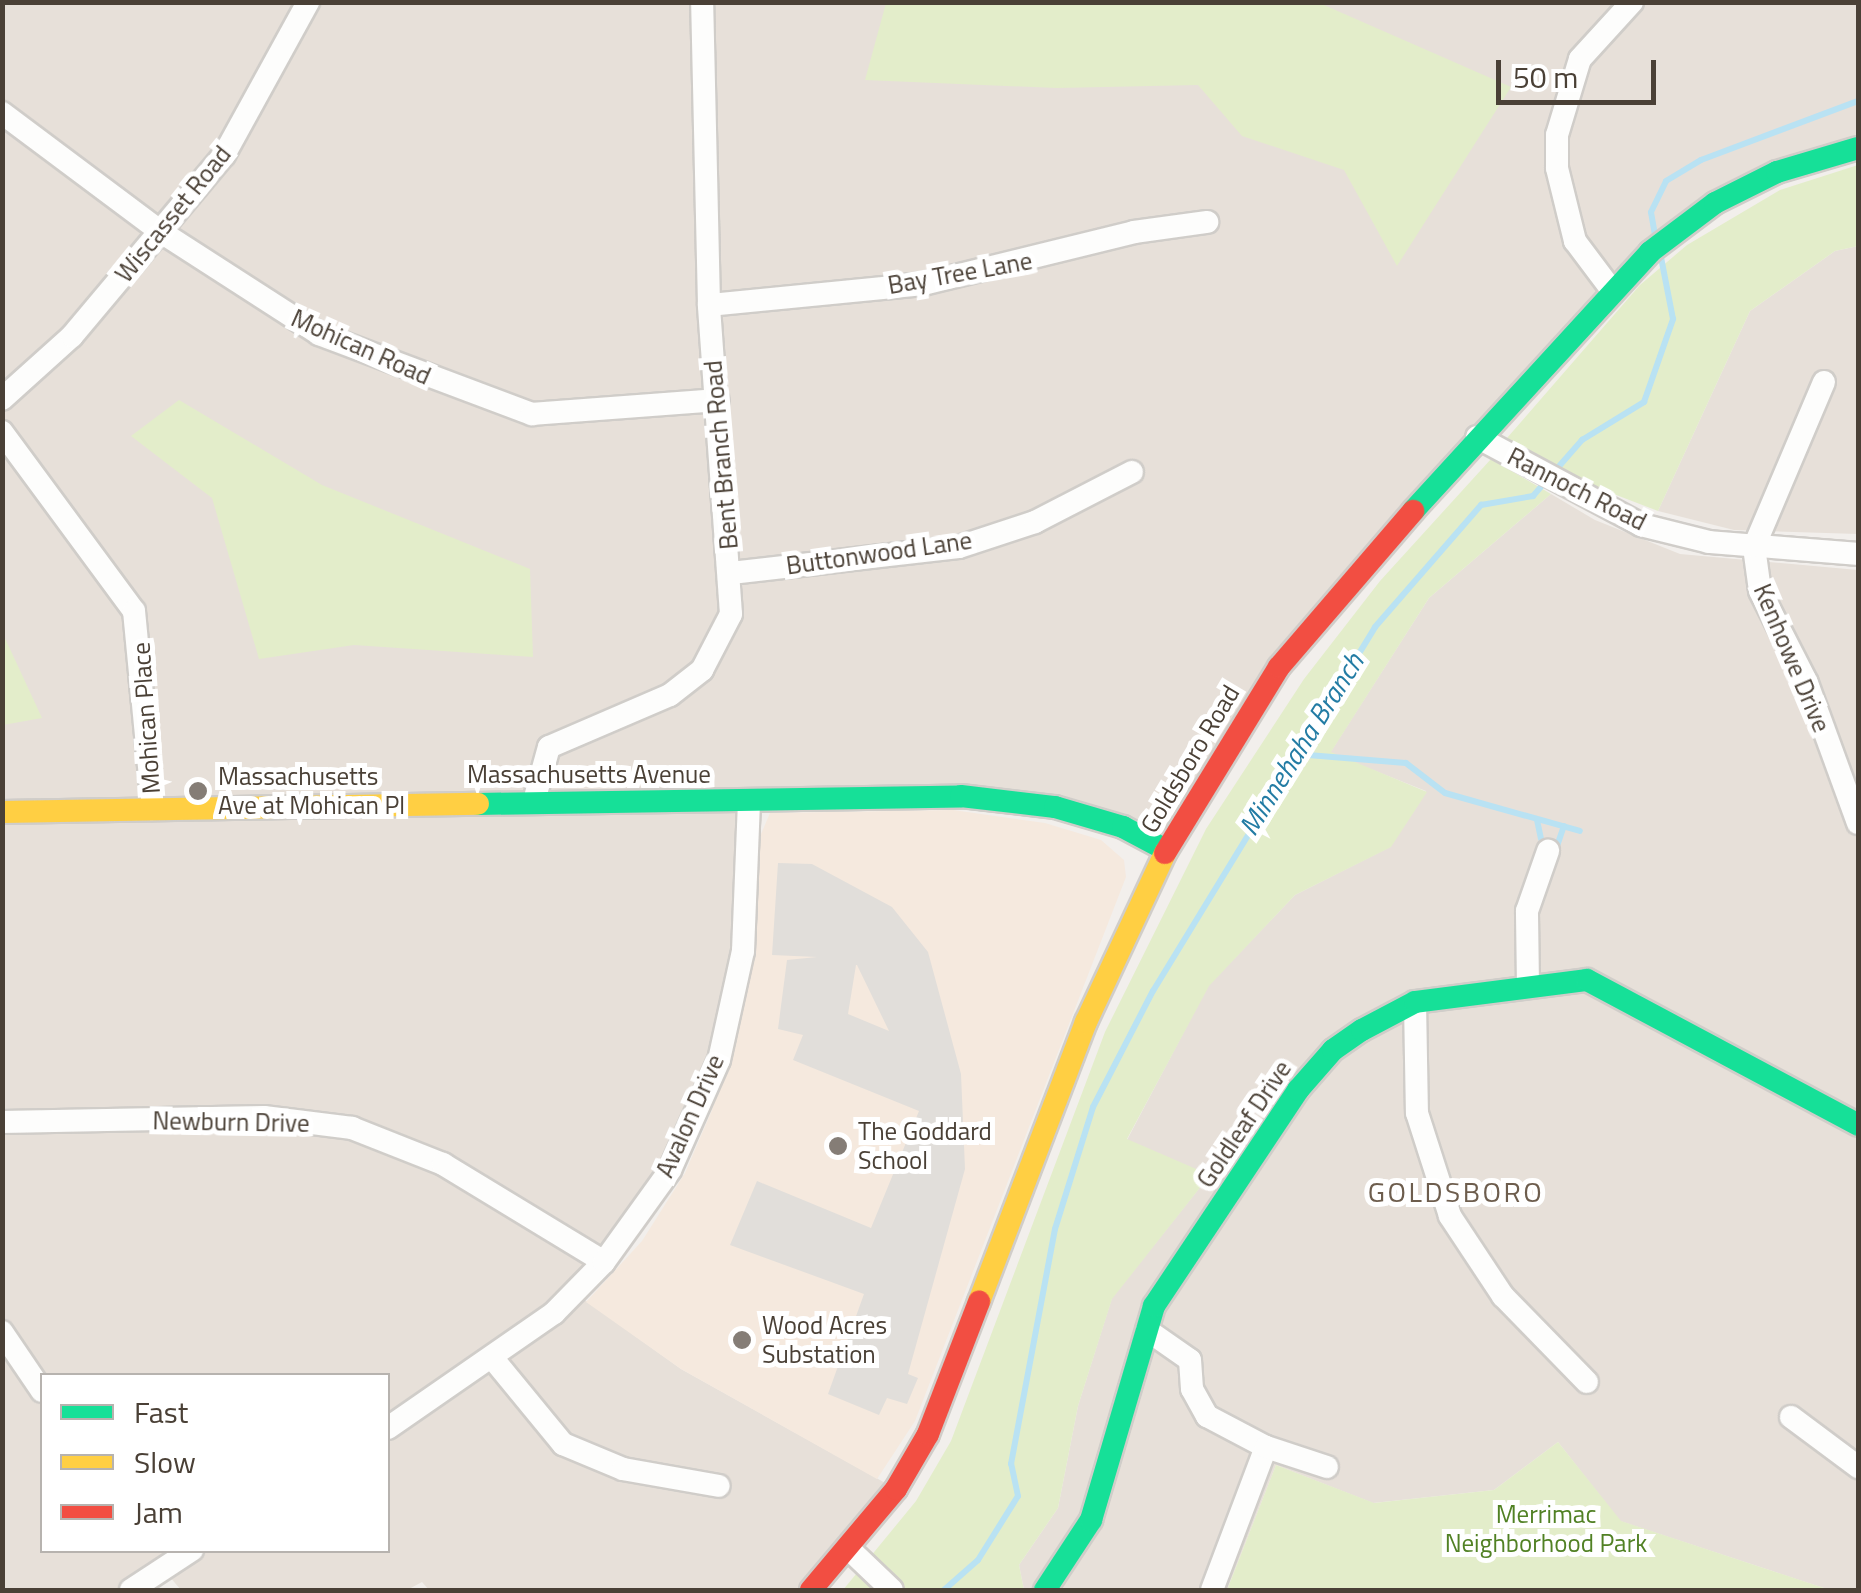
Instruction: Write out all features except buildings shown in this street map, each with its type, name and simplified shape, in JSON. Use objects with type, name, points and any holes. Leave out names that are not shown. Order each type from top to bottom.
[{"type":"main road","name":"Goldsboro Road","points":[[811,1590],[850,1549],[896,1490],[928,1434],[1086,1022],[1166,850],[1279,667],[1610,289],[1659,245],[1715,203],[1777,172],[1858,148]]},
{"type":"main road","name":"Massachusetts Avenue","points":[[2,812],[961,796],[1055,806],[1123,827],[1166,850]]},
{"type":"main road","name":"Goldleaf Drive","points":[[1045,1590],[1091,1520],[1120,1400],[1147,1330],[1181,1259],[1312,1071],[1362,1030],[1415,1002],[1528,986],[1605,984],[1858,1126]]},
{"type":"street","name":"Wiscasset Road","points":[[2,400],[72,336],[224,155],[308,2]]},
{"type":"street","name":"Bent Branch Road","points":[[534,801],[549,747],[670,696],[702,670],[730,614],[731,572],[709,305],[702,2]]},
{"type":"street","points":[[1610,289],[1575,241],[1557,168],[1558,135],[1580,59],[1632,2]]},
{"type":"street","name":"Mohican Road","points":[[2,114],[161,232],[319,334],[532,414],[717,400]]},
{"type":"street","name":"Bay Tree Lane","points":[[709,305],[923,284],[1134,232],[1206,222]]},
{"type":"street","points":[[1754,547],[1824,382]]},
{"type":"street","name":"Mohican Place","points":[[2,432],[134,611],[152,808]]},
{"type":"street","name":"Rannoch Road","points":[[1477,437],[1641,525],[1754,547],[1858,554]]},
{"type":"street","name":"Buttonwood Lane","points":[[731,572],[959,546],[1035,522],[1132,472]]},
{"type":"street","name":"Kenhowe Drive","points":[[1754,547],[1760,590],[1803,674],[1858,823]]},
{"type":"street","name":"Avalon Drive","points":[[390,1427],[494,1360],[554,1313],[604,1262],[670,1170],[719,1060],[744,952],[750,801]]},
{"type":"street","points":[[1528,986],[1527,911],[1548,851]]},
{"type":"street","points":[[1415,1002],[1417,1113],[1450,1216],[1503,1296],[1587,1382]]},
{"type":"street","name":"Newburn Drive","points":[[2,1122],[264,1117],[352,1128],[444,1164],[604,1262]]},
{"type":"street","points":[[1147,1330],[1190,1360],[1192,1390],[1206,1416],[1266,1447],[1327,1467]]},
{"type":"street","points":[[2,1332],[40,1388]]},
{"type":"street","points":[[494,1360],[563,1444],[623,1468],[720,1486]]},
{"type":"street","points":[[1791,1417],[1858,1467]]},
{"type":"street","points":[[1212,1590],[1266,1447]]},
{"type":"street","points":[[850,1549],[892,1590]]},
{"type":"street","points":[[131,1590],[157,1560],[182,1553]]},
{"type":"shaded area","points":[[3,3],[1858,3],[1858,148],[1712,198],[1279,667],[1166,850],[1055,807],[750,802],[719,1060],[670,1170],[575,1293],[681,1369],[896,1489],[811,1590],[429,1590],[422,1582],[407,1590],[181,1590],[163,1569],[131,1590],[3,1590]]},
{"type":"shaded area","points":[[1858,246],[1858,534],[1734,530],[1658,511],[1750,311],[1835,251]]},
{"type":"shaded area","points":[[1551,494],[1595,520],[1680,554],[1858,570],[1858,1590],[1830,1590],[1620,1521],[1558,1442],[1494,1490],[1373,1503],[1276,1465],[1227,1590],[1024,1590],[1019,1565],[1058,1508],[1078,1406],[1112,1298],[1209,1176],[1127,1140],[1208,986],[1295,895],[1390,847],[1426,791],[1330,753],[1429,598]]},
{"type":"shaded area","points":[[953,810],[1045,823],[1101,840],[1124,860],[1126,877],[915,1421],[877,1479],[681,1369],[586,1302],[642,1241],[685,1173],[712,1110],[748,979],[761,834],[770,813]]},
{"type":"shaded area","points":[[778,863],[812,864],[892,907],[928,952],[961,1074],[965,1169],[908,1374],[918,1378],[907,1404],[887,1398],[879,1415],[828,1394],[864,1294],[730,1245],[757,1181],[871,1228],[919,1111],[793,1060],[803,1035],[778,1029],[787,960],[817,957],[772,955]],"holes":[[[857,965],[889,1031],[848,1014]]]},
{"type":"green space","points":[[1317,2],[1511,87],[1397,266],[1344,170],[1242,136],[1198,85],[1057,88],[865,80],[886,3]]},
{"type":"green space","points":[[1858,165],[1858,246],[1835,251],[1750,311],[1658,511],[1598,488],[1507,438],[1640,285],[1687,245],[1780,190]]},
{"type":"green space","points":[[179,400],[322,485],[530,569],[533,657],[354,645],[259,659],[212,498],[131,436]]},
{"type":"green space","points":[[1491,459],[1551,494],[1429,598],[1331,752],[1427,792],[1391,847],[1295,895],[1209,986],[1127,1139],[1210,1175],[1112,1299],[1078,1406],[1058,1508],[1019,1565],[1024,1590],[843,1590],[916,1501],[951,1441],[1105,1032],[1206,829],[1304,679],[1380,581]]},
{"type":"green space","points":[[3,634],[42,718],[3,725]]},
{"type":"green space","name":"Merrimac Neighborhood Park","points":[[1558,1442],[1621,1521],[1830,1590],[1227,1590],[1276,1465],[1374,1503],[1494,1490]]},
{"type":"waterway","name":"Minnehaha Branch","points":[[1655,235],[1651,212],[1666,181],[1701,160],[1858,101]]},
{"type":"waterway","name":"Minnehaha Branch","points":[[1554,472],[1582,440],[1644,402],[1673,319],[1661,257]]},
{"type":"waterway","name":"Minnehaha Branch","points":[[944,1590],[978,1560],[1018,1496],[1011,1464],[1055,1229],[1093,1107],[1153,991],[1375,627],[1481,505],[1533,496],[1546,481]]},
{"type":"waterway","points":[[1296,754],[1406,763],[1445,793],[1580,831]]},
{"type":"waterway","points":[[1537,820],[1541,839]]},
{"type":"waterway","points":[[1557,846],[1564,826]]},
{"type":"traffic: fast","points":[[1413,511],[1650,252],[1715,203],[1777,172],[1858,148]]},
{"type":"traffic: fast","points":[[478,804],[961,796],[1055,807],[1123,827],[1166,850]]},
{"type":"traffic: fast","points":[[1045,1590],[1091,1520],[1154,1306],[1298,1090],[1333,1050],[1362,1030],[1415,1002],[1587,980],[1858,1125]]},
{"type":"traffic: slow","points":[[2,812],[478,804]]},
{"type":"traffic: slow","points":[[979,1302],[1086,1022],[1165,853]]},
{"type":"traffic: jam","points":[[1165,853],[1279,667],[1413,511]]},
{"type":"traffic: jam","points":[[811,1590],[896,1489],[928,1434],[979,1302]]},
{"type":"place","name":"Massachusetts Ave at Mohican Pl","points":[[198,791]]},
{"type":"place","name":"The Goddard School","points":[[838,1146]]},
{"type":"place","name":"Wood Acres Substation","points":[[742,1340]]},
{"type":"district","name":"GOLDSBORO","points":[[1456,1192]]}]
